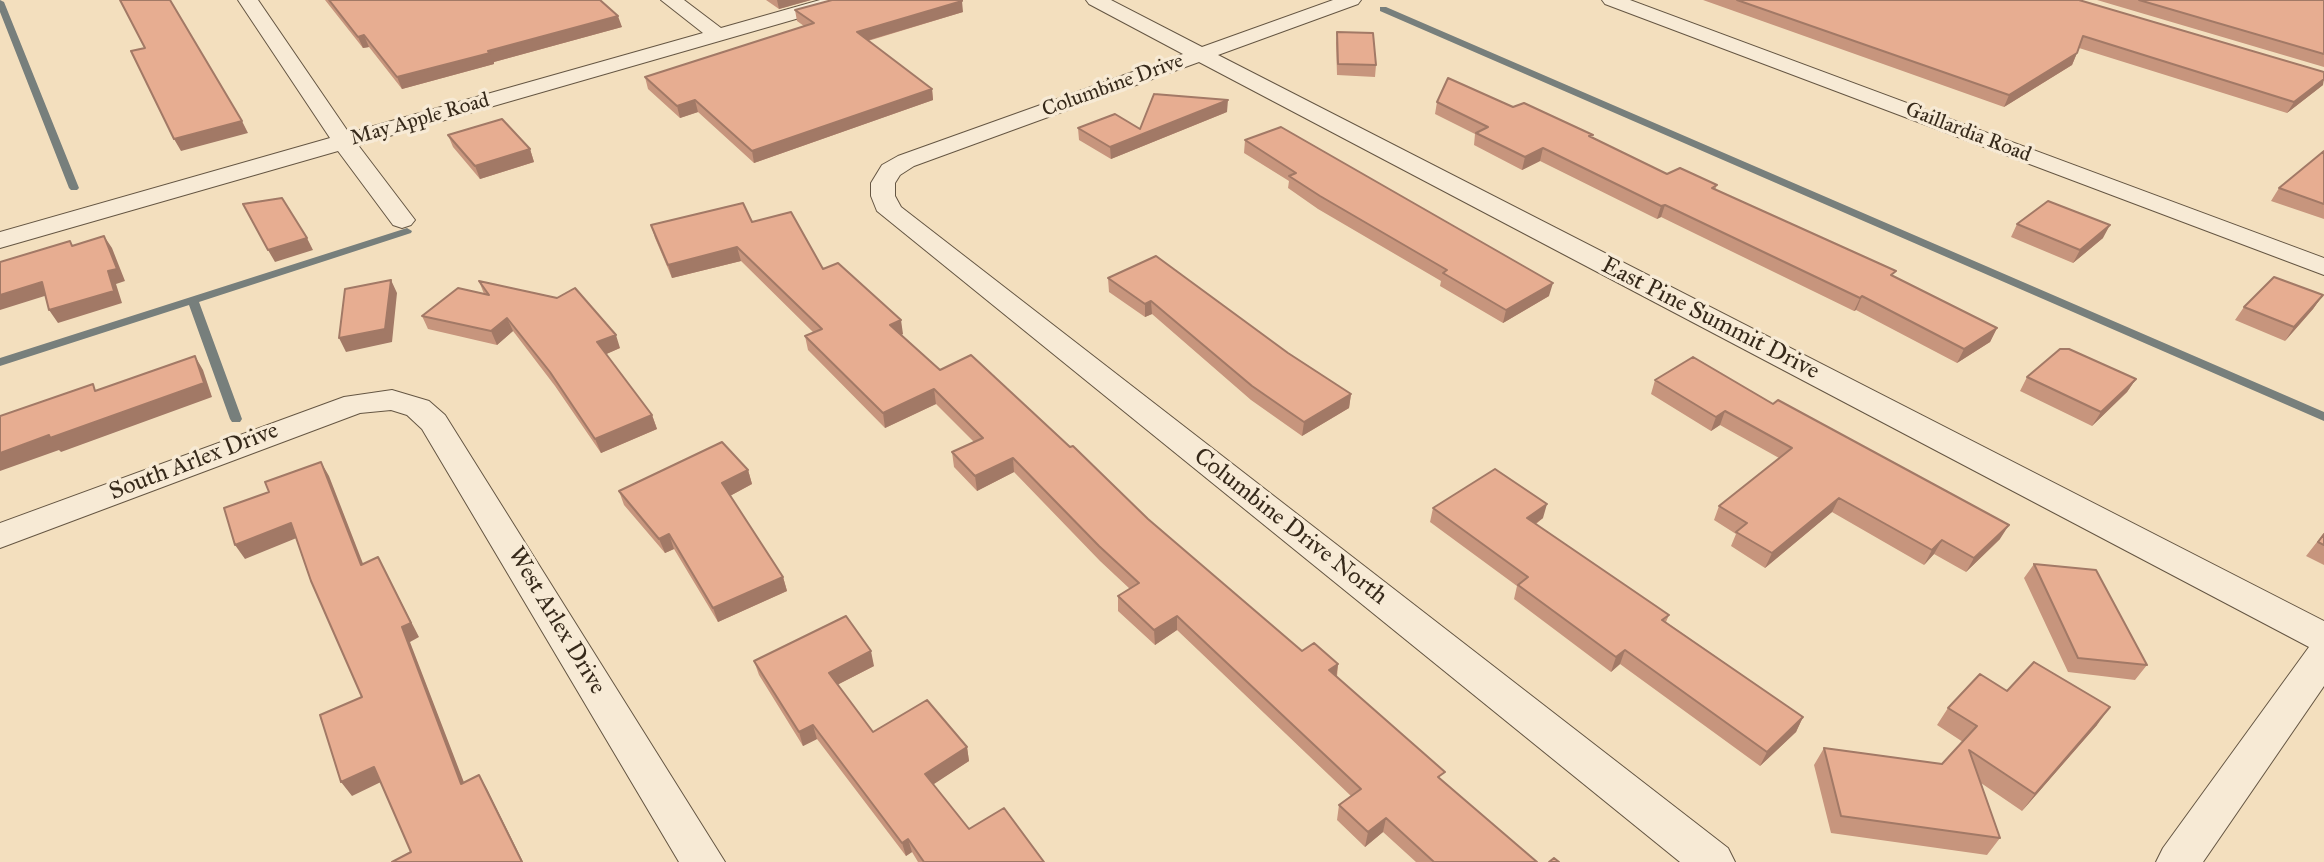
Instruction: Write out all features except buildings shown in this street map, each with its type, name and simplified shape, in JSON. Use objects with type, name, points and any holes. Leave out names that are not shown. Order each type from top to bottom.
[{"type":"street","points":[[248,0],[344,142],[402,220]]},
{"type":"street","points":[[671,0],[718,35]]},
{"type":"street","name":"May Apple Road","points":[[0,240],[841,0]]},
{"type":"street","name":"East Pine Summit Drive","points":[[1096,0],[2324,638]]},
{"type":"street","name":"Columbine Drive","points":[[883,183],[891,170],[906,161],[1351,0]]},
{"type":"street","name":"Gaillardia Road","points":[[1612,0],[2324,267]]},
{"type":"street","name":"Columbine Drive North","points":[[883,183],[883,196],[890,211],[1713,862]]},
{"type":"street","name":"South Arlex Drive","points":[[0,536],[318,416],[355,404],[392,400]]},
{"type":"street","name":"West Arlex Drive","points":[[392,400],[418,408],[434,422],[703,862]]},
{"type":"street","points":[[2178,862],[2324,656]]},
{"type":"waterway","points":[[0,2],[74,188]]},
{"type":"waterway","points":[[1383,9],[2324,417]]},
{"type":"waterway","points":[[0,362],[407,231]]},
{"type":"waterway","points":[[193,300],[236,419]]}]
